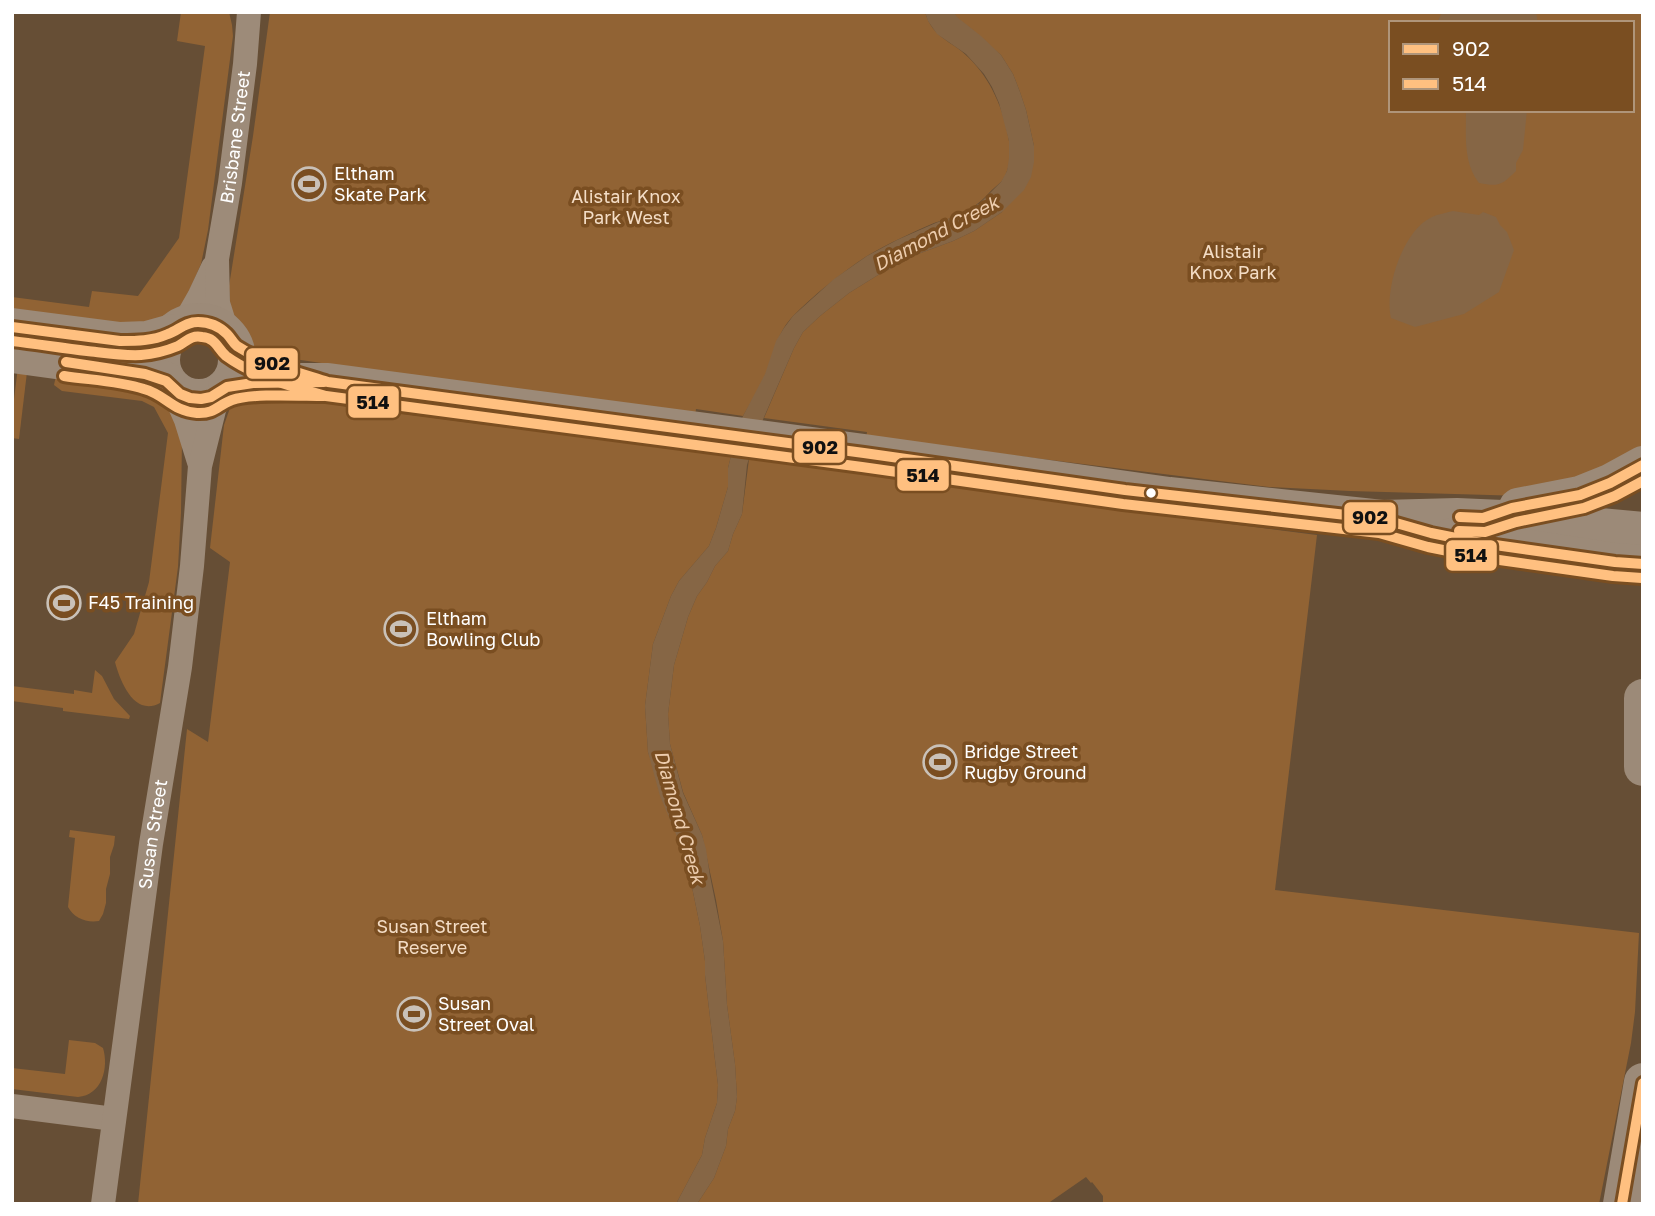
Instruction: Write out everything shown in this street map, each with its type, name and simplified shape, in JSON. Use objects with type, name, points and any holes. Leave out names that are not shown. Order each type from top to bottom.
[{"type":"main road","points":[[12,327],[120,341],[146,341],[195,322],[208,323],[219,327],[231,340],[265,362],[328,382]]},
{"type":"main road","points":[[169,385],[160,366],[161,354],[164,342],[177,329]]},
{"type":"main road","points":[[12,354],[129,370],[169,385],[180,394],[201,399],[211,397],[232,381],[237,367],[237,352],[231,340]]},
{"type":"main road","points":[[224,389],[265,382],[328,382],[864,453],[1125,491],[1382,519],[1483,518],[1643,531]]},
{"type":"main road","points":[[1483,518],[1512,508],[1580,495],[1643,465]]},
{"type":"main road","points":[[1382,519],[1481,543],[1643,564]]},
{"type":"main road","points":[[1643,698],[1643,767]]},
{"type":"main road","points":[[1622,1204],[1643,1082]]},
{"type":"street","name":"Brisbane Street","points":[[231,340],[218,303],[217,259],[237,131],[249,12]]},
{"type":"street","name":"Brisbane Street","points":[[177,329],[199,297],[217,259]]},
{"type":"street","name":"Susan Street","points":[[169,385],[190,430],[200,466]]},
{"type":"street","name":"Susan Street","points":[[103,1204],[151,844],[180,667],[200,466],[208,430],[224,389]]},
{"type":"street","points":[[12,1106],[114,1119]]},
{"type":"green space","points":[[181,12],[229,12],[233,36],[208,230],[201,264],[180,312],[164,325],[12,320],[12,297],[89,307],[92,291],[138,296],[179,238],[205,46],[177,41]]},
{"type":"green space","name":"Alistair Knox Park West","points":[[270,12],[925,12],[938,34],[962,51],[990,85],[1007,129],[1009,163],[1001,182],[975,206],[908,234],[867,256],[801,308],[783,329],[764,379],[743,416],[696,409],[695,417],[280,357],[257,349],[239,333],[231,315],[229,286]]},
{"type":"green space","name":"Alistair Knox Park","points":[[954,12],[1643,12],[1643,453],[1524,496],[1350,491],[1269,487],[866,439],[867,432],[764,418],[794,348],[803,332],[820,316],[878,275],[918,254],[974,231],[1002,212],[1034,146],[1026,110],[1013,74],[1001,55],[956,17]]},
{"type":"green space","points":[[18,367],[27,372],[19,439],[12,438]]},
{"type":"green space","points":[[57,371],[165,398],[182,438],[178,567],[160,703],[151,706],[143,705],[130,695],[115,662],[134,634],[149,582],[168,433],[154,407],[142,401],[62,391],[54,385]]},
{"type":"green space","name":"Susan Street Reserve","points":[[243,397],[318,401],[510,428],[691,444],[691,451],[731,456],[728,487],[709,546],[679,581],[653,644],[645,706],[648,752],[686,858],[700,926],[718,1085],[717,1103],[702,1155],[676,1204],[138,1204],[187,729],[208,742],[230,562],[210,548],[224,425],[230,408]]},
{"type":"green space","points":[[749,459],[861,473],[863,465],[1035,499],[1317,535],[1275,890],[1639,933],[1631,1043],[1599,1204],[1103,1204],[1103,1196],[1086,1177],[1047,1204],[697,1204],[714,1178],[726,1146],[737,1097],[723,941],[716,900],[702,835],[683,792],[670,744],[668,714],[674,665],[688,617],[715,566],[728,551],[742,514]]},
{"type":"green space","points":[[95,670],[102,676],[114,699],[130,716],[129,719],[63,711],[63,708],[12,701],[12,686],[74,694],[74,690],[92,693]]},
{"type":"green space","points":[[70,830],[115,836],[110,857],[106,903],[99,921],[81,919],[68,907],[75,838],[69,837]]},
{"type":"green space","points":[[69,1040],[95,1043],[103,1048],[104,1072],[93,1091],[78,1097],[12,1089],[12,1068],[65,1074]]},
{"type":"water","name":"Diamond Creek","points":[[925,12],[954,12],[1001,55],[1013,74],[1026,110],[1034,146],[1031,177],[1024,190],[1002,212],[974,231],[918,254],[878,275],[849,293],[803,332],[755,438],[747,465],[742,514],[728,551],[715,566],[688,617],[674,665],[668,714],[670,744],[683,793],[706,849],[723,941],[737,1097],[726,1146],[714,1178],[697,1204],[676,1204],[702,1155],[717,1103],[718,1085],[705,961],[686,858],[660,796],[648,752],[645,706],[653,644],[679,581],[709,546],[728,487],[728,468],[736,436],[784,328],[793,316],[834,279],[867,256],[897,240],[957,216],[980,203],[1001,182],[1007,171],[1009,141],[992,87],[966,54],[937,34]]},
{"type":"water","points":[[1442,12],[1536,12],[1538,21],[1438,21]]},
{"type":"water","points":[[1466,112],[1527,112],[1523,150],[1516,163],[1516,171],[1503,182],[1496,185],[1479,183],[1470,166],[1466,148]]},
{"type":"water","points":[[1453,211],[1479,215],[1483,212],[1496,217],[1507,232],[1514,250],[1499,292],[1464,314],[1415,327],[1391,318],[1390,292],[1404,247],[1422,224],[1434,216]]},
{"type":"transit line","name":"902","points":[[12,327],[132,341],[162,336],[189,323],[206,323],[221,329],[237,346],[259,358],[328,382],[1125,490],[1382,519],[1481,543],[1643,564]]},
{"type":"transit line","name":"514","points":[[12,341],[134,355],[164,351],[192,338],[202,337],[210,339],[226,356],[249,370],[326,396],[1123,504],[1379,533],[1478,557],[1642,578]]},
{"type":"transit line","name":"902","points":[[66,362],[145,374],[166,381],[180,394],[201,399],[211,397],[227,387],[253,383],[324,382]]},
{"type":"transit line","name":"514","points":[[64,376],[134,386],[152,392],[181,409],[197,413],[212,411],[241,398],[324,396]]},
{"type":"transit line","name":"902","points":[[1460,517],[1483,518],[1512,508],[1580,495],[1643,465]]},
{"type":"transit line","name":"514","points":[[1459,531],[1485,532],[1516,522],[1584,508],[1643,481]]},
{"type":"transit line","name":"902","points":[[1622,1204],[1643,1083]]},
{"type":"place","name":"Eltham Skate Park","points":[[309,184]]},
{"type":"place","name":"F45 Training","points":[[64,603]]},
{"type":"place","name":"Eltham Bowling Club","points":[[401,629]]},
{"type":"place","name":"Bridge Street Rugby Ground","points":[[940,762]]},
{"type":"place","name":"Susan Street Oval","points":[[414,1014]]}]
